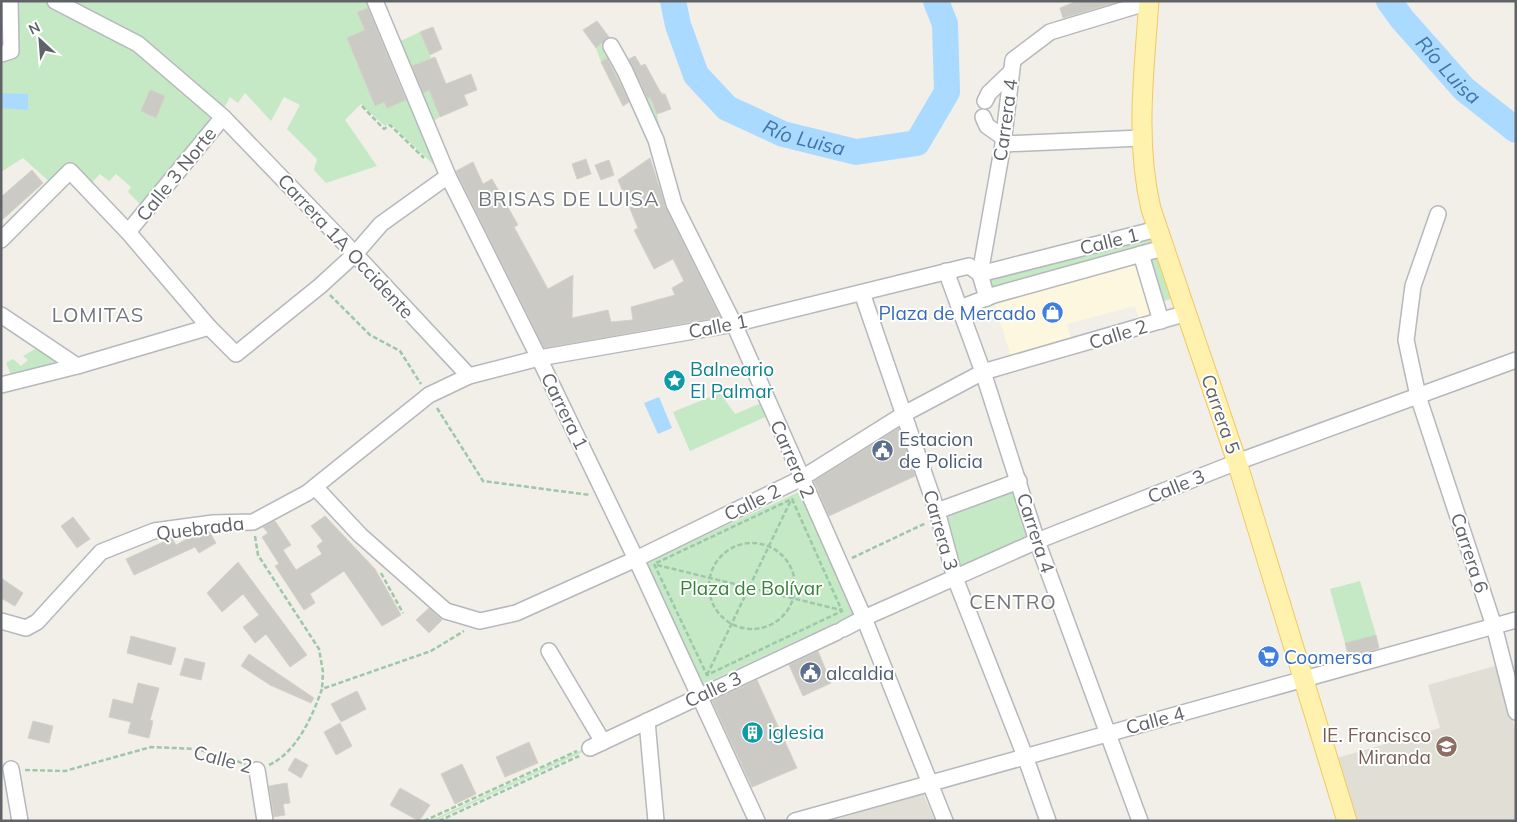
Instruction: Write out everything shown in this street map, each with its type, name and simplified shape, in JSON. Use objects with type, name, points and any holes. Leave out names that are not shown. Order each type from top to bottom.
[{"type":"main road","name":"Carrera 5","points":[[1149,2],[1142,94],[1141,138],[1144,182],[1163,248],[1237,462],[1347,821]]},
{"type":"street","points":[[1,54],[11,51],[10,1]]},
{"type":"street","name":"Carrera 1A Occidente","points":[[55,1],[138,44],[223,117],[469,376]]},
{"type":"street","name":"Carrera 1","points":[[376,1],[448,176],[636,559],[757,821]]},
{"type":"street","points":[[985,101],[989,93],[1012,66],[1050,32],[1149,2]]},
{"type":"street","name":"Carrera 2","points":[[611,46],[625,71],[656,140],[674,204],[734,324],[864,618],[945,821]]},
{"type":"street","name":"Carrera 4","points":[[987,298],[980,274],[1003,141],[1012,66]]},
{"type":"street","points":[[983,116],[988,126],[1003,141],[1141,138]]},
{"type":"street","name":"Calle 3 Norte","points":[[128,232],[223,117]]},
{"type":"street","points":[[1,240],[70,171],[128,232],[209,327],[236,354],[320,286],[355,254],[381,224],[448,176]]},
{"type":"street","name":"Carrera 6","points":[[1438,214],[1412,286],[1406,340],[1418,396],[1494,626],[1516,712]]},
{"type":"street","name":"Calle 1","points":[[311,490],[429,395],[469,376],[539,358],[734,324],[969,266],[980,274],[1157,229]]},
{"type":"street","name":"Calle 1","points":[[960,308],[987,298],[1163,248]]},
{"type":"street","points":[[1141,254],[1161,321]]},
{"type":"street","name":"Carrera 4","points":[[946,272],[983,372],[1037,541],[1140,821]]},
{"type":"street","name":"Carrera 3","points":[[862,293],[938,514],[955,578],[1025,756],[1048,821]]},
{"type":"street","name":"Calle 2","points":[[311,490],[446,611],[480,621],[516,613],[636,559],[802,478],[904,414],[983,372],[1187,313]]},
{"type":"street","points":[[1,316],[77,366]]},
{"type":"street","points":[[1,385],[77,366],[209,327]]},
{"type":"street","name":"Calle 3","points":[[596,745],[864,618],[1037,541],[1237,462],[1516,360]]},
{"type":"street","points":[[938,514],[1019,481]]},
{"type":"street","name":"Quebrada","points":[[1,621],[26,628],[37,622],[101,552],[154,531],[213,523],[253,522],[311,490]]},
{"type":"street","name":"Calle 4","points":[[795,821],[1516,620]]},
{"type":"street","points":[[549,651],[596,745]]},
{"type":"street","points":[[647,721],[656,821]]},
{"type":"street","points":[[11,769],[20,821]]},
{"type":"street","points":[[257,770],[265,821]]},
{"type":"path","points":[[362,106],[384,129],[390,125],[425,158]]},
{"type":"path","points":[[320,286],[370,335],[400,351],[483,480],[606,497]]},
{"type":"path","points":[[707,675],[792,499]]},
{"type":"path","points":[[654,564],[792,499]]},
{"type":"path","points":[[792,499],[842,611]]},
{"type":"path","points":[[839,564],[938,514]]},
{"type":"path","points":[[253,522],[258,555],[319,649],[322,689],[431,651],[480,621]]},
{"type":"path","points":[[754,544],[769,547],[782,556],[791,568],[794,578],[794,599],[786,612],[775,623],[753,629],[746,629],[731,624],[718,613],[713,605],[709,587],[710,578],[716,564],[726,553],[739,546],[754,544]]},
{"type":"path","points":[[654,564],[842,611]]},
{"type":"path","points":[[654,564],[707,675]]},
{"type":"path","points":[[707,675],[842,611]]},
{"type":"path","name":"Calle 2","points":[[11,769],[65,771],[152,747],[198,749],[237,761],[257,770],[281,759],[299,736],[314,712],[322,689]]},
{"type":"path","points":[[424,821],[588,746],[596,745]]},
{"type":"path","points":[[439,821],[591,750],[596,745]]},
{"type":"shaded area","name":"Plaza de Mercado","points":[[1134,261],[1154,321],[1141,324],[1135,306],[1067,324],[1072,345],[1012,360],[993,298]]},
{"type":"shaded area","name":"IE. Francisco Miranda","points":[[1498,665],[1516,733],[1516,821],[1356,821],[1337,758],[1440,728],[1428,685]]},
{"type":"shaded area","points":[[922,791],[935,821],[833,821]]},
{"type":"green space","points":[[1,1],[372,1],[374,6],[357,12],[365,30],[347,38],[375,105],[384,102],[387,108],[411,98],[440,171],[390,123],[385,126],[361,104],[345,120],[377,166],[326,183],[314,170],[317,159],[287,129],[300,105],[284,97],[271,121],[245,93],[238,103],[230,97],[219,117],[142,206],[128,192],[131,187],[116,174],[109,181],[100,174],[89,186],[70,167],[52,184],[23,158],[1,172]]},
{"type":"green space","points":[[420,32],[431,58],[418,64],[440,117],[430,123],[396,43]]},
{"type":"green space","points":[[610,39],[624,62],[635,56],[647,76],[646,80],[637,85],[645,100],[661,92],[665,94],[651,100],[657,114],[662,139],[634,99],[623,106],[596,48]]},
{"type":"green space","points":[[1150,235],[1153,244],[990,289],[988,281]]},
{"type":"green space","points":[[1159,253],[1174,298],[1161,302],[1146,258]]},
{"type":"green space","points":[[37,348],[57,362],[11,375],[6,363],[13,359],[21,366],[28,360],[23,356]]},
{"type":"green space","points":[[720,393],[735,414],[766,401],[772,414],[690,451],[673,412]]},
{"type":"green space","points":[[1016,486],[1032,538],[960,571],[942,513]]},
{"type":"green space","name":"Plaza de Bolívar","points":[[801,491],[857,613],[701,685],[645,563]]},
{"type":"green space","points":[[1360,581],[1376,635],[1345,643],[1330,589]]},
{"type":"green space","points":[[588,747],[589,749],[434,821],[430,821]]},
{"type":"water","points":[[1,93],[28,94],[28,110],[1,108]]},
{"type":"water","points":[[659,397],[672,428],[658,434],[644,403]]},
{"type":"building","points":[[1077,1],[1117,2],[1063,18],[1060,8]]},
{"type":"building","points":[[368,8],[406,100],[387,108],[384,102],[375,106],[347,38],[365,30],[357,12]]},
{"type":"building","points":[[597,21],[609,37],[596,48],[583,30]]},
{"type":"building","points":[[433,27],[442,49],[430,55],[420,32]]},
{"type":"building","points":[[635,56],[641,66],[645,64],[662,95],[665,94],[671,109],[657,114],[629,59]]},
{"type":"building","points":[[435,57],[446,84],[471,74],[477,90],[464,95],[468,105],[440,117],[429,90],[423,93],[412,66]]},
{"type":"building","points":[[607,58],[629,102],[623,106],[601,62]]},
{"type":"building","points":[[150,90],[165,96],[156,118],[141,111]]},
{"type":"building","points":[[650,158],[666,208],[720,317],[544,348],[456,171],[473,162],[483,184],[492,179],[518,225],[514,227],[548,289],[573,275],[572,318],[608,310],[611,322],[633,320],[631,307],[675,295],[672,288],[684,281],[673,259],[654,269],[634,230],[638,228],[618,180]]},
{"type":"building","points":[[586,159],[591,174],[577,179],[572,164]]},
{"type":"building","points":[[609,160],[614,175],[601,180],[595,165]]},
{"type":"building","points":[[32,170],[43,183],[1,221],[1,197]]},
{"type":"building","name":"Estacion de Policia","points":[[899,428],[915,476],[829,516],[814,481]]},
{"type":"building","points":[[325,516],[375,569],[401,615],[382,626],[344,571],[310,594],[315,603],[304,610],[275,566],[279,564],[262,537],[268,533],[263,527],[275,521],[291,545],[283,550],[296,570],[322,554],[317,546],[323,541],[311,526]]},
{"type":"building","points":[[73,517],[90,539],[77,548],[61,526]]},
{"type":"building","points":[[210,533],[216,543],[199,553],[195,547],[134,575],[126,559],[172,538],[176,545],[194,535]]},
{"type":"building","points":[[238,562],[307,655],[290,667],[266,634],[255,643],[243,627],[259,615],[243,594],[222,612],[207,593]]},
{"type":"building","points":[[1,578],[23,593],[15,606],[1,598]]},
{"type":"building","points":[[429,608],[442,620],[429,633],[416,620]]},
{"type":"building","points":[[1376,635],[1379,648],[1349,657],[1345,643]]},
{"type":"building","points":[[131,636],[176,648],[171,665],[127,653]]},
{"type":"building","name":"alcaldia","points":[[818,651],[831,683],[803,696],[789,665]]},
{"type":"building","points":[[249,654],[314,698],[311,703],[270,685],[241,666]]},
{"type":"building","points":[[185,658],[205,663],[201,680],[180,675]]},
{"type":"building","name":"iglesia","points":[[757,680],[797,768],[752,787],[712,701]]},
{"type":"building","points":[[138,683],[159,688],[150,720],[153,721],[149,738],[128,733],[131,722],[109,717],[113,699],[133,704]]},
{"type":"building","points":[[357,691],[366,709],[341,722],[331,704]]},
{"type":"building","points":[[33,721],[53,726],[49,743],[28,738]]},
{"type":"building","points":[[340,723],[352,746],[336,755],[324,732]]},
{"type":"building","points":[[529,742],[538,763],[505,777],[496,757]]},
{"type":"building","points":[[295,758],[308,765],[301,778],[288,770]]},
{"type":"building","points":[[462,764],[476,794],[455,804],[441,774]]},
{"type":"building","points":[[287,783],[290,803],[283,804],[285,815],[274,817],[269,786]]},
{"type":"building","points":[[400,788],[430,805],[419,821],[390,805]]},
{"type":"waterway","name":"Río Luisa","points":[[673,1],[678,25],[696,75],[727,108],[783,134],[856,152],[917,143],[947,92],[945,24],[936,1]]},
{"type":"waterway","name":"Río Luisa","points":[[1389,1],[1402,19],[1464,89],[1516,130]]},
{"type":"place","name":"Plaza de Mercado","points":[[1052,313]]},
{"type":"place","name":"Balneario El Palmar","points":[[674,380]]},
{"type":"place","name":"Estacion de Policia","points":[[883,450]]},
{"type":"place","name":"Coomersa","points":[[1268,657]]},
{"type":"place","name":"alcaldia","points":[[810,673]]},
{"type":"place","name":"iglesia","points":[[752,732]]},
{"type":"place","name":"IE. Francisco Miranda","points":[[1447,746]]},
{"type":"district","name":"BRISAS DE LUISA","points":[[569,199]]},
{"type":"district","name":"LOMITAS","points":[[98,315]]},
{"type":"district","name":"CENTRO","points":[[1013,602]]}]
